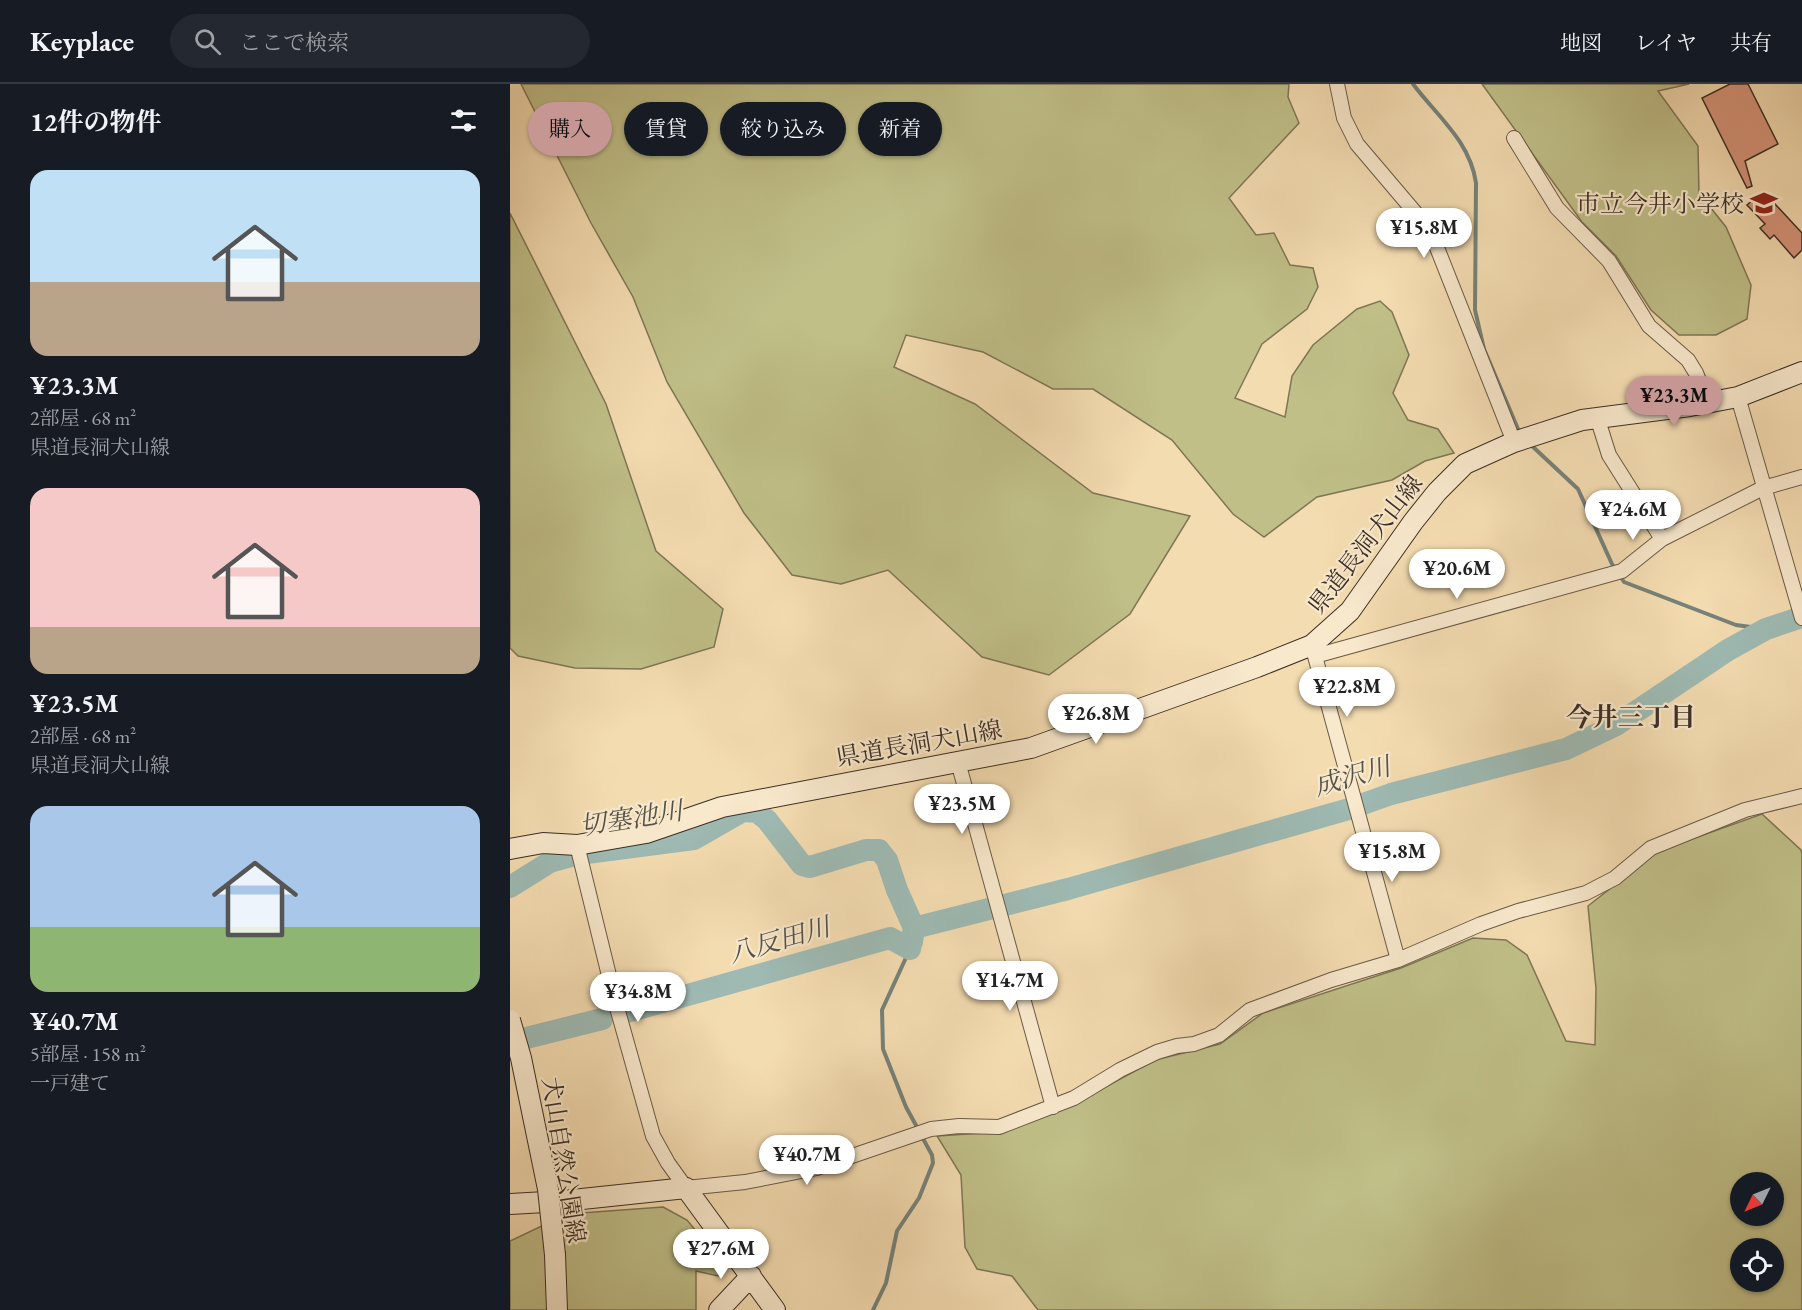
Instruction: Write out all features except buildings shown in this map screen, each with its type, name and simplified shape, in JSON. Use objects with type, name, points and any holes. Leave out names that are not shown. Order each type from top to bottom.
[{"type":"main road","name":"県道長洞犬山線","points":[[510,849],[543,843],[579,854],[722,807],[1042,745],[1257,667],[1313,651],[1320,640],[1350,611],[1437,492],[1465,464],[1522,439],[1597,417],[1738,397],[1802,372]]},
{"type":"main road","name":"犬山自然公園線","points":[[510,1020],[521,1058],[548,1190],[555,1255],[557,1310]]},
{"type":"main road","points":[[510,1204],[563,1202],[686,1188],[775,1310]]},
{"type":"main road","points":[[719,1310],[751,1276]]},
{"type":"street","points":[[1336,84],[1344,118],[1357,144],[1430,230],[1522,439]]},
{"type":"street","points":[[1514,138],[1557,208],[1609,261],[1649,326],[1688,360],[1708,403]]},
{"type":"street","points":[[1738,397],[1801,614]]},
{"type":"street","points":[[1597,417],[1609,455],[1662,538]]},
{"type":"street","points":[[1398,960],[1313,651],[1615,573],[1662,538],[1763,488],[1802,477]]},
{"type":"street","points":[[958,762],[1053,1107]]},
{"type":"street","points":[[579,854],[616,1004],[653,1136],[668,1163],[686,1188],[745,1182],[817,1168],[930,1130],[959,1126],[999,1127],[1074,1098],[1120,1070],[1157,1052],[1194,1044],[1219,1035],[1250,1010],[1331,980],[1398,960],[1481,924],[1518,911],[1586,893],[1615,878],[1651,848],[1745,810],[1802,796]]},
{"type":"shaded area","points":[[521,84],[1289,84],[1288,97],[1299,123],[1229,198],[1256,235],[1274,233],[1290,265],[1313,268],[1318,287],[1307,309],[1262,344],[1235,398],[1285,417],[1292,376],[1313,345],[1357,309],[1380,301],[1392,312],[1409,355],[1393,393],[1408,420],[1438,429],[1454,453],[1425,461],[1392,480],[1317,497],[1264,537],[1233,514],[1172,440],[1093,389],[1053,389],[983,352],[906,335],[894,367],[975,404],[1093,493],[1190,516],[1130,614],[1049,675],[982,657],[888,570],[841,584],[792,575],[744,513],[667,382],[633,297],[591,223],[557,156],[612,156],[612,102],[530,102]]},
{"type":"shaded area","points":[[1482,84],[1689,84],[1658,91],[1698,146],[1699,193],[1726,227],[1751,285],[1747,319],[1716,335],[1679,335],[1651,310],[1616,256],[1582,222]]},
{"type":"shaded area","points":[[510,213],[606,404],[656,551],[723,609],[714,647],[641,669],[575,668],[518,656],[510,648]]},
{"type":"shaded area","points":[[1762,814],[1801,850],[1802,1310],[1038,1310],[1012,1276],[977,1269],[965,1247],[961,1175],[937,1136],[1000,1132],[1076,1103],[1155,1060],[1220,1044],[1263,1013],[1401,968],[1473,938],[1506,940],[1527,955],[1566,1041],[1595,1045],[1596,988],[1588,906],[1658,851]]},
{"type":"shaded area","points":[[663,1207],[687,1220],[725,1266],[718,1276],[696,1271],[696,1310],[510,1310],[510,1241],[567,1214]]},
{"type":"waterway","points":[[1413,84],[1460,142],[1473,168],[1476,183],[1475,310],[1484,349],[1522,434]]},
{"type":"waterway","points":[[1531,445],[1578,489],[1612,564],[1624,582],[1736,625],[1766,629]]},
{"type":"waterway","name":"成沢川","points":[[910,949],[914,928],[1068,889],[1349,809],[1391,794],[1566,749],[1616,725],[1728,650],[1766,629],[1802,617]]},
{"type":"waterway","name":"切塞池川","points":[[510,887],[550,862],[579,854],[694,839],[743,811],[757,812],[767,820],[802,865],[810,867],[866,850],[879,850],[887,860],[914,928],[912,942]]},
{"type":"waterway","name":"八反田川","points":[[627,1012],[890,938],[910,949]]},
{"type":"waterway","points":[[910,949],[882,1010],[883,1049],[906,1107],[918,1129]]},
{"type":"waterway","name":"八反田川","points":[[510,1042],[602,1019]]},
{"type":"waterway","points":[[873,1310],[886,1283],[897,1231],[919,1198],[933,1163],[932,1155],[921,1135]]},
{"type":"place","name":"市立今井小学校","points":[[1764,203]]},
{"type":"district","name":"今井三丁目","points":[[1631,717]]}]
